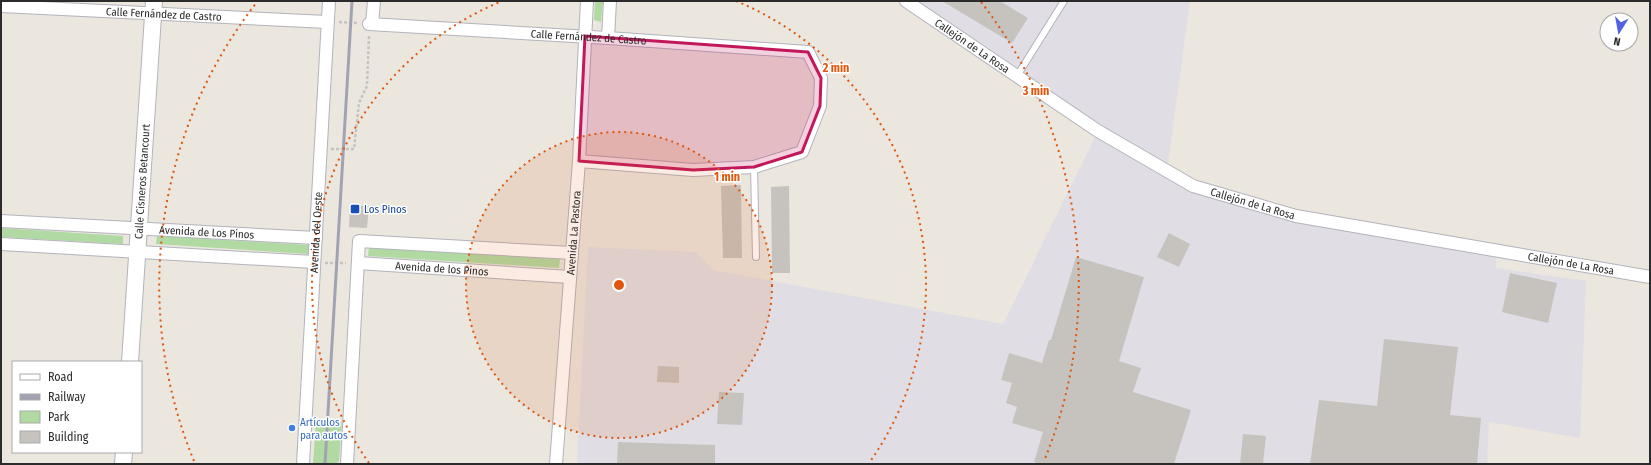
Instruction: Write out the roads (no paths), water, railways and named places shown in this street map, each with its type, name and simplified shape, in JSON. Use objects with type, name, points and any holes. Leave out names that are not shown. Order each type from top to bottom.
[{"type":"street","name":"Avenida del Oeste","points":[[303,464],[329,1]]},
{"type":"street","name":"Calle Fernández de Castro","points":[[374,1],[371,24],[585,36],[808,52],[821,78],[820,106],[802,152],[754,167]]},
{"type":"street","name":"Avenida La Pastora","points":[[556,464],[579,161],[587,1]]},
{"type":"street","points":[[608,38],[610,1]]},
{"type":"street","name":"Callejón de La Rosa","points":[[906,1],[1098,131],[1193,186],[1296,216],[1650,277]]},
{"type":"street","name":"Calle Fernández de Castro","points":[[1,6],[154,7],[328,22]]},
{"type":"street","name":"Calle Cisneros Betancourt","points":[[130,361],[154,7]]},
{"type":"street","points":[[579,161],[693,170],[754,167]]},
{"type":"street","name":"Avenida de Los Pinos","points":[[1,221],[316,238]]},
{"type":"street","name":"Avenida de los Pinos","points":[[570,277],[358,263],[360,241],[572,253]]},
{"type":"street","points":[[1,244],[314,262]]},
{"type":"street","points":[[347,464],[358,263]]},
{"type":"street","points":[[123,464],[124,453]]},
{"type":"lane","points":[[1016,76],[1064,1]]},
{"type":"lane","points":[[754,167],[756,257]]},
{"type":"railway","points":[[325,464],[352,1]]},
{"type":"place","name":"Los Pinos","points":[[355,209]]},
{"type":"place","name":"Artículos para autos","points":[[292,428]]}]
